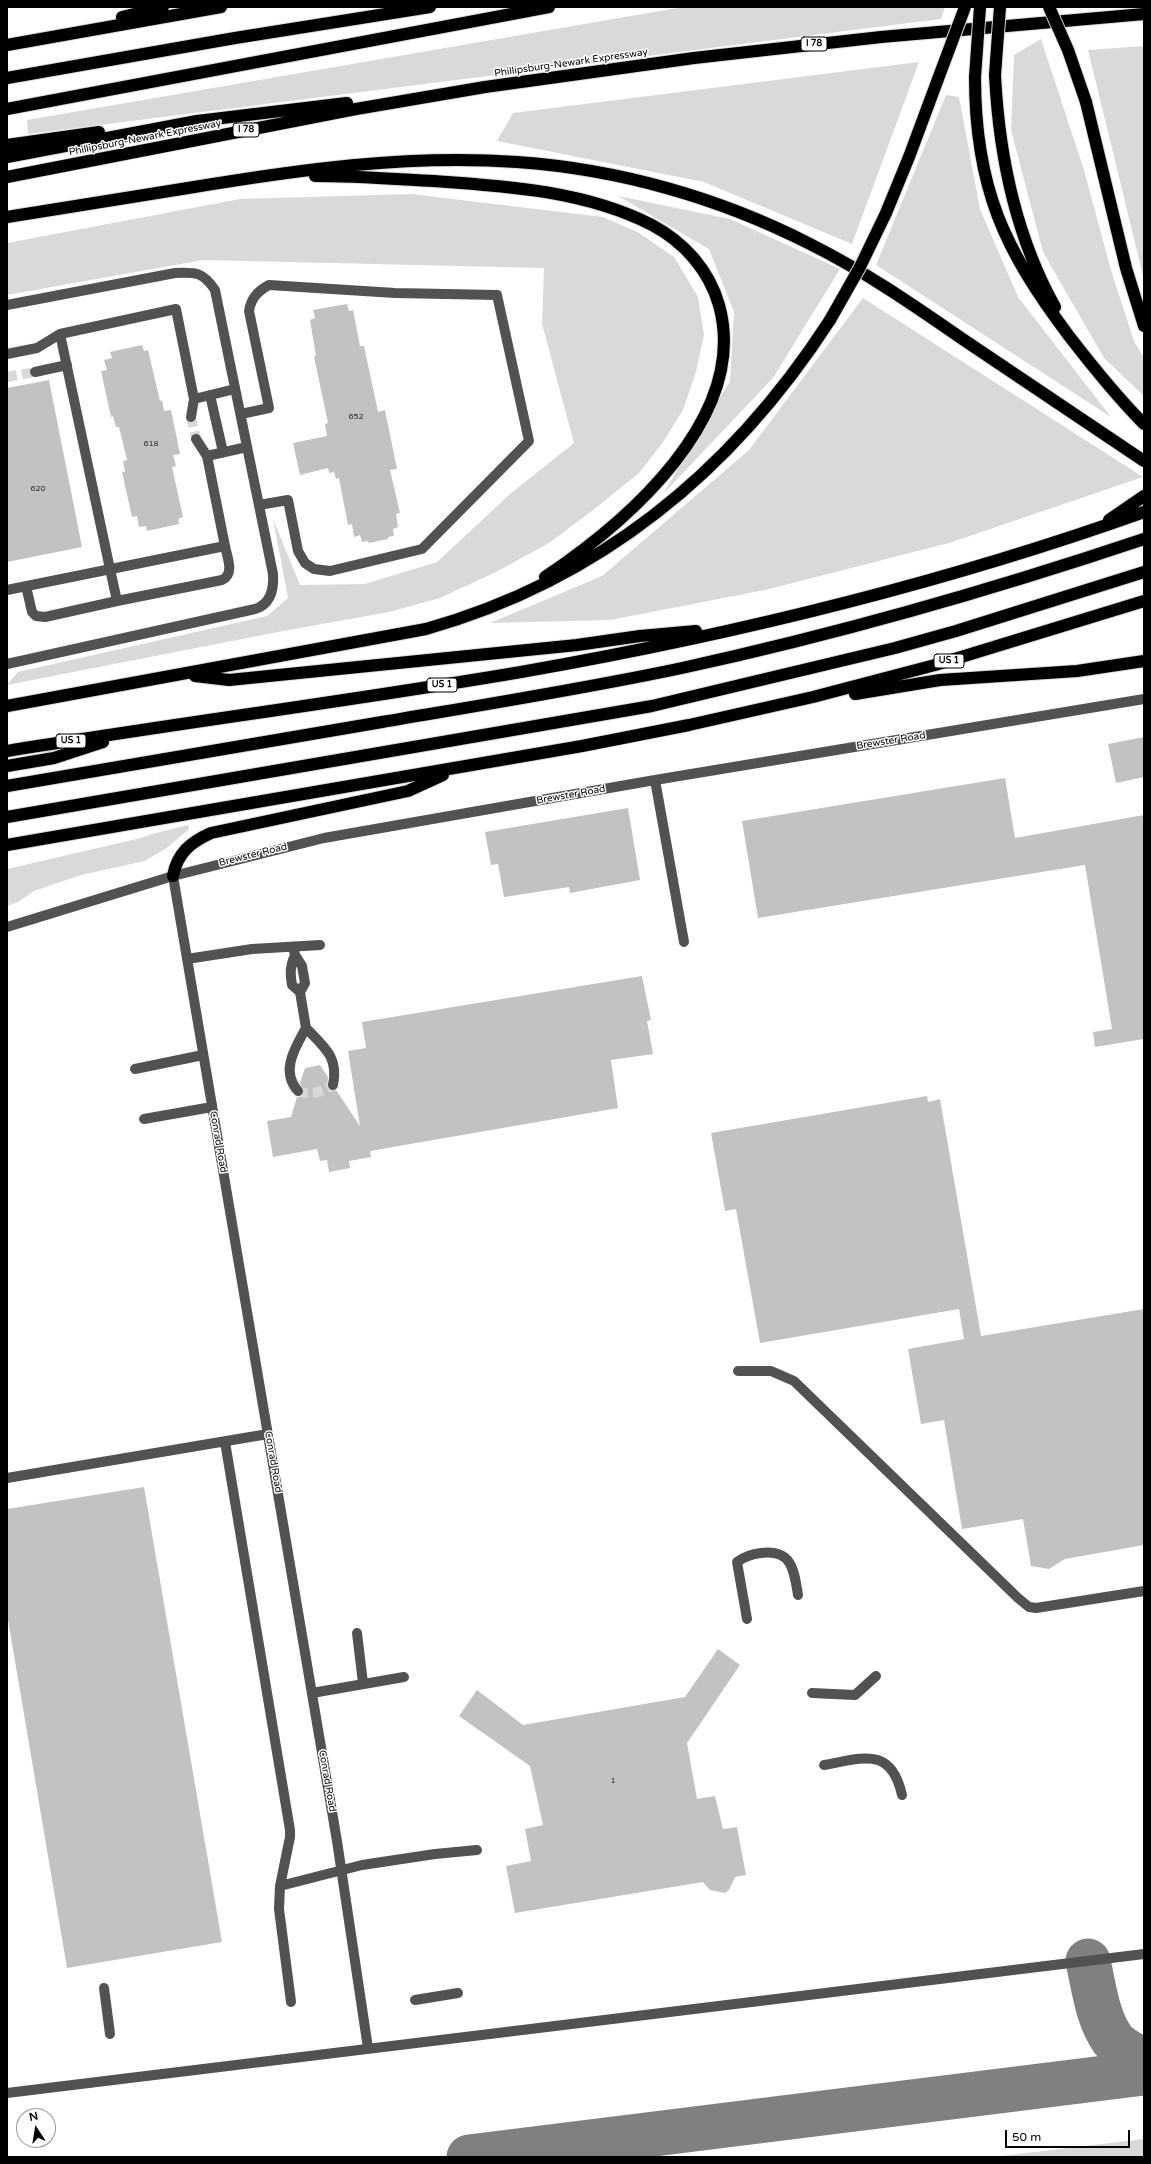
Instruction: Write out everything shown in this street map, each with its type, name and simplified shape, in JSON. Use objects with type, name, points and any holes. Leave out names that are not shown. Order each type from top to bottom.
[{"type":"highway","points":[[7,44],[163,7]]},
{"type":"highway","points":[[7,44],[221,7]]},
{"type":"highway","points":[[7,78],[228,39],[430,7]]},
{"type":"highway","points":[[7,109],[549,7]]},
{"type":"highway","points":[[7,706],[426,629],[496,606],[548,582],[598,555],[684,491],[730,448],[771,403],[830,320],[860,267],[886,213],[909,157],[964,7]]},
{"type":"highway","points":[[980,7],[975,77],[980,150],[987,185],[998,219],[1012,250],[1029,281],[1088,361],[1144,424]]},
{"type":"highway","points":[[1000,7],[995,74],[999,134],[1004,164],[1019,224],[1030,254],[1052,302],[1088,361]]},
{"type":"highway","points":[[1049,7],[1068,50],[1086,102],[1126,268],[1144,326]]},
{"type":"highway","name":"Phillipsburg-Newark Expressway","points":[[7,177],[356,109],[485,87],[694,58],[881,37],[1144,14]]},
{"type":"highway","points":[[7,145],[485,87]]},
{"type":"highway","points":[[7,157],[197,121]]},
{"type":"highway","points":[[7,217],[246,179],[397,162],[488,160],[549,165],[586,170],[675,190],[725,207],[775,227],[862,272],[1143,460]]},
{"type":"highway","points":[[246,179],[312,176],[388,178],[494,186],[554,194],[607,207],[653,226],[682,246],[705,273],[714,291],[720,310],[723,324],[724,350],[714,394],[695,434],[659,481],[613,526],[548,574],[496,606]]},
{"type":"highway","points":[[1099,528],[1137,499],[1144,496]]},
{"type":"highway","name":"US 1","points":[[7,751],[522,672],[640,650],[745,626],[900,587],[1099,528],[1144,512]]},
{"type":"highway","points":[[7,786],[507,701],[679,668],[796,642],[934,605],[1044,572],[1144,539]]},
{"type":"highway","points":[[7,817],[538,727],[652,706],[895,648],[963,629],[1144,572]]},
{"type":"highway","name":"US 1","points":[[7,845],[644,735],[751,711],[935,665],[1144,601]]},
{"type":"highway","points":[[181,675],[229,680],[577,645],[640,636],[745,626]]},
{"type":"highway","points":[[751,711],[928,681],[1077,671],[1144,661]]},
{"type":"highway","points":[[7,766],[54,758],[136,731]]},
{"type":"highway","points":[[173,876],[176,862],[186,848],[193,842],[212,834],[408,791],[462,767]]},
{"type":"street","points":[[7,305],[175,273],[195,272],[207,279],[215,290],[274,583],[270,597],[260,608],[7,664]]},
{"type":"street","points":[[240,414],[269,408],[249,310],[250,302],[269,285],[395,293],[497,295],[529,441],[422,549],[330,571],[314,569],[305,563],[298,550],[288,500],[259,505]]},
{"type":"street","points":[[7,354],[37,348],[60,334],[176,309],[194,399],[191,417]]},
{"type":"street","points":[[60,334],[117,601]]},
{"type":"street","points":[[35,372],[67,365]]},
{"type":"street","points":[[194,399],[235,389]]},
{"type":"street","points":[[210,395],[223,452]]},
{"type":"street","points":[[26,586],[32,612],[39,617],[45,617],[224,579],[229,574],[230,568],[206,456],[196,439]]},
{"type":"street","points":[[206,456],[247,447]]},
{"type":"street","points":[[7,590],[225,546]]},
{"type":"street","name":"Brewster Road","points":[[7,927],[173,876],[324,838],[655,780],[1144,699]]},
{"type":"street","points":[[655,780],[684,942]]},
{"type":"street","name":"Conrad Road","points":[[173,876],[342,1871],[348,1926],[368,2048]]},
{"type":"street","points":[[187,959],[245,950],[294,951],[320,945]]},
{"type":"street","points":[[294,951],[289,968],[292,985],[300,992],[306,1028],[332,1056],[336,1067],[333,1085]]},
{"type":"street","points":[[298,1091],[289,1077],[289,1066],[294,1050],[306,1028]]},
{"type":"street","points":[[135,1069],[203,1055]]},
{"type":"street","points":[[144,1119],[212,1107]]},
{"type":"street","points":[[738,1371],[771,1371],[794,1381],[1029,1607],[1047,1607],[1144,1591]]},
{"type":"street","points":[[7,1478],[268,1434]]},
{"type":"street","points":[[224,1442],[290,1830],[289,1848],[280,1886],[279,1921],[292,2002]]},
{"type":"street","points":[[748,1619],[737,1562],[744,1557],[768,1552],[786,1558],[794,1571],[798,1595]]},
{"type":"street","points":[[357,1633],[363,1683]]},
{"type":"street","points":[[812,1693],[855,1695],[876,1676]]},
{"type":"street","points":[[312,1693],[404,1677]]},
{"type":"street","points":[[824,1765],[866,1758],[882,1762],[892,1768],[899,1781],[902,1795]]},
{"type":"street","points":[[280,1886],[362,1865],[477,1850]]},
{"type":"street","points":[[7,2093],[1144,1954]]},
{"type":"street","points":[[104,1988],[110,2034]]},
{"type":"street","points":[[415,2000],[458,1993]]},
{"type":"shaded area","points":[[683,7],[945,7],[941,19],[28,134],[27,120]]},
{"type":"shaded area","points":[[1041,39],[1084,170],[1111,270],[1134,341],[1144,358],[1144,396],[1104,358],[1043,252],[1011,130],[1014,55]]},
{"type":"shaded area","points":[[1144,46],[1144,280],[1088,50]]},
{"type":"shaded area","points":[[919,62],[852,244],[704,182],[497,141],[513,113]]},
{"type":"shaded area","points":[[946,95],[959,97],[980,209],[1018,297],[1111,417],[876,265]]},
{"type":"shaded area","points":[[411,194],[603,217],[639,233],[674,257],[698,297],[704,335],[696,372],[683,410],[663,442],[639,473],[549,543],[496,572],[440,598],[389,612],[283,631],[7,685],[18,672],[267,616],[288,598],[273,519],[300,585],[365,584],[437,562],[510,494],[574,443],[542,324],[544,268],[203,260],[7,295],[7,243],[240,199]]},
{"type":"shaded area","points":[[618,196],[730,219],[840,269],[773,378],[663,494],[730,381],[734,312],[709,249]]},
{"type":"shaded area","points":[[863,298],[1143,477],[949,543],[765,590],[610,620],[490,623],[602,576],[749,450]]},
{"type":"shaded area","points":[[188,825],[189,829],[168,847],[145,861],[81,875],[34,891],[18,902],[7,906],[7,869],[141,838]]},
{"type":"shaded area","points":[[1144,2139],[1144,2157],[993,2157]]},
{"type":"building","points":[[347,304],[349,311],[353,310],[360,346],[364,346],[378,412],[385,410],[397,469],[390,470],[400,513],[396,514],[398,527],[393,529],[394,536],[388,537],[388,539],[369,543],[368,541],[362,542],[360,535],[354,537],[352,524],[348,525],[339,478],[336,479],[334,472],[329,473],[328,468],[300,475],[293,443],[327,436],[325,424],[328,423],[314,357],[316,356],[310,320],[315,318],[313,310]]},
{"type":"building","points":[[142,345],[144,351],[148,350],[160,401],[162,400],[164,411],[171,410],[180,454],[173,455],[176,466],[172,467],[183,517],[178,519],[179,524],[147,531],[146,526],[139,527],[137,516],[132,517],[122,472],[125,472],[123,461],[127,460],[119,427],[116,427],[113,416],[111,417],[101,371],[107,370],[104,360],[112,358],[110,352]]},
{"type":"building","points":[[49,380],[82,547],[7,562],[7,388]]},
{"type":"building","points":[[1144,737],[1144,777],[1116,783],[1108,744]]},
{"type":"building","points":[[1005,778],[1015,838],[1144,815],[1144,1039],[1095,1047],[1093,1032],[1112,1029],[1085,865],[758,918],[742,821]]},
{"type":"building","points":[[628,808],[640,880],[570,893],[569,887],[504,897],[498,864],[491,865],[485,832]]},
{"type":"building","points":[[642,976],[651,1020],[647,1021],[653,1054],[611,1060],[618,1108],[370,1151],[371,1157],[349,1161],[350,1168],[329,1172],[327,1160],[320,1161],[317,1149],[273,1157],[267,1121],[291,1117],[297,1097],[301,1097],[304,1093],[300,1083],[305,1068],[320,1065],[328,1077],[327,1088],[332,1091],[336,1090],[360,1126],[348,1051],[366,1048],[362,1022]]},
{"type":"building","points":[[927,1096],[928,1102],[940,1099],[981,1336],[1144,1309],[1144,1545],[1065,1559],[1049,1569],[1031,1566],[1023,1519],[962,1529],[944,1420],[921,1424],[908,1349],[964,1339],[959,1309],[760,1343],[736,1209],[725,1211],[711,1133]]},
{"type":"building","points":[[144,1487],[222,1942],[67,1968],[7,1614],[7,1509]]},
{"type":"building","points":[[718,1649],[740,1665],[687,1743],[697,1799],[715,1796],[723,1829],[737,1827],[746,1875],[735,1877],[729,1890],[725,1893],[710,1890],[703,1882],[515,1913],[506,1866],[531,1861],[525,1829],[543,1825],[530,1766],[459,1716],[477,1690],[523,1725],[685,1697]]},
{"type":"taxiway","points":[[1088,1961],[1103,2022],[1113,2040],[1127,2052],[1144,2061]]},
{"type":"taxiway","points":[[469,2157],[1144,2073]]},
{"type":"tunnel","points":[[7,377],[35,372]]},
{"type":"tunnel","points":[[191,417],[196,439]]},
{"type":"tunnel","points":[[298,1091],[311,1093],[325,1090],[333,1085]]}]
